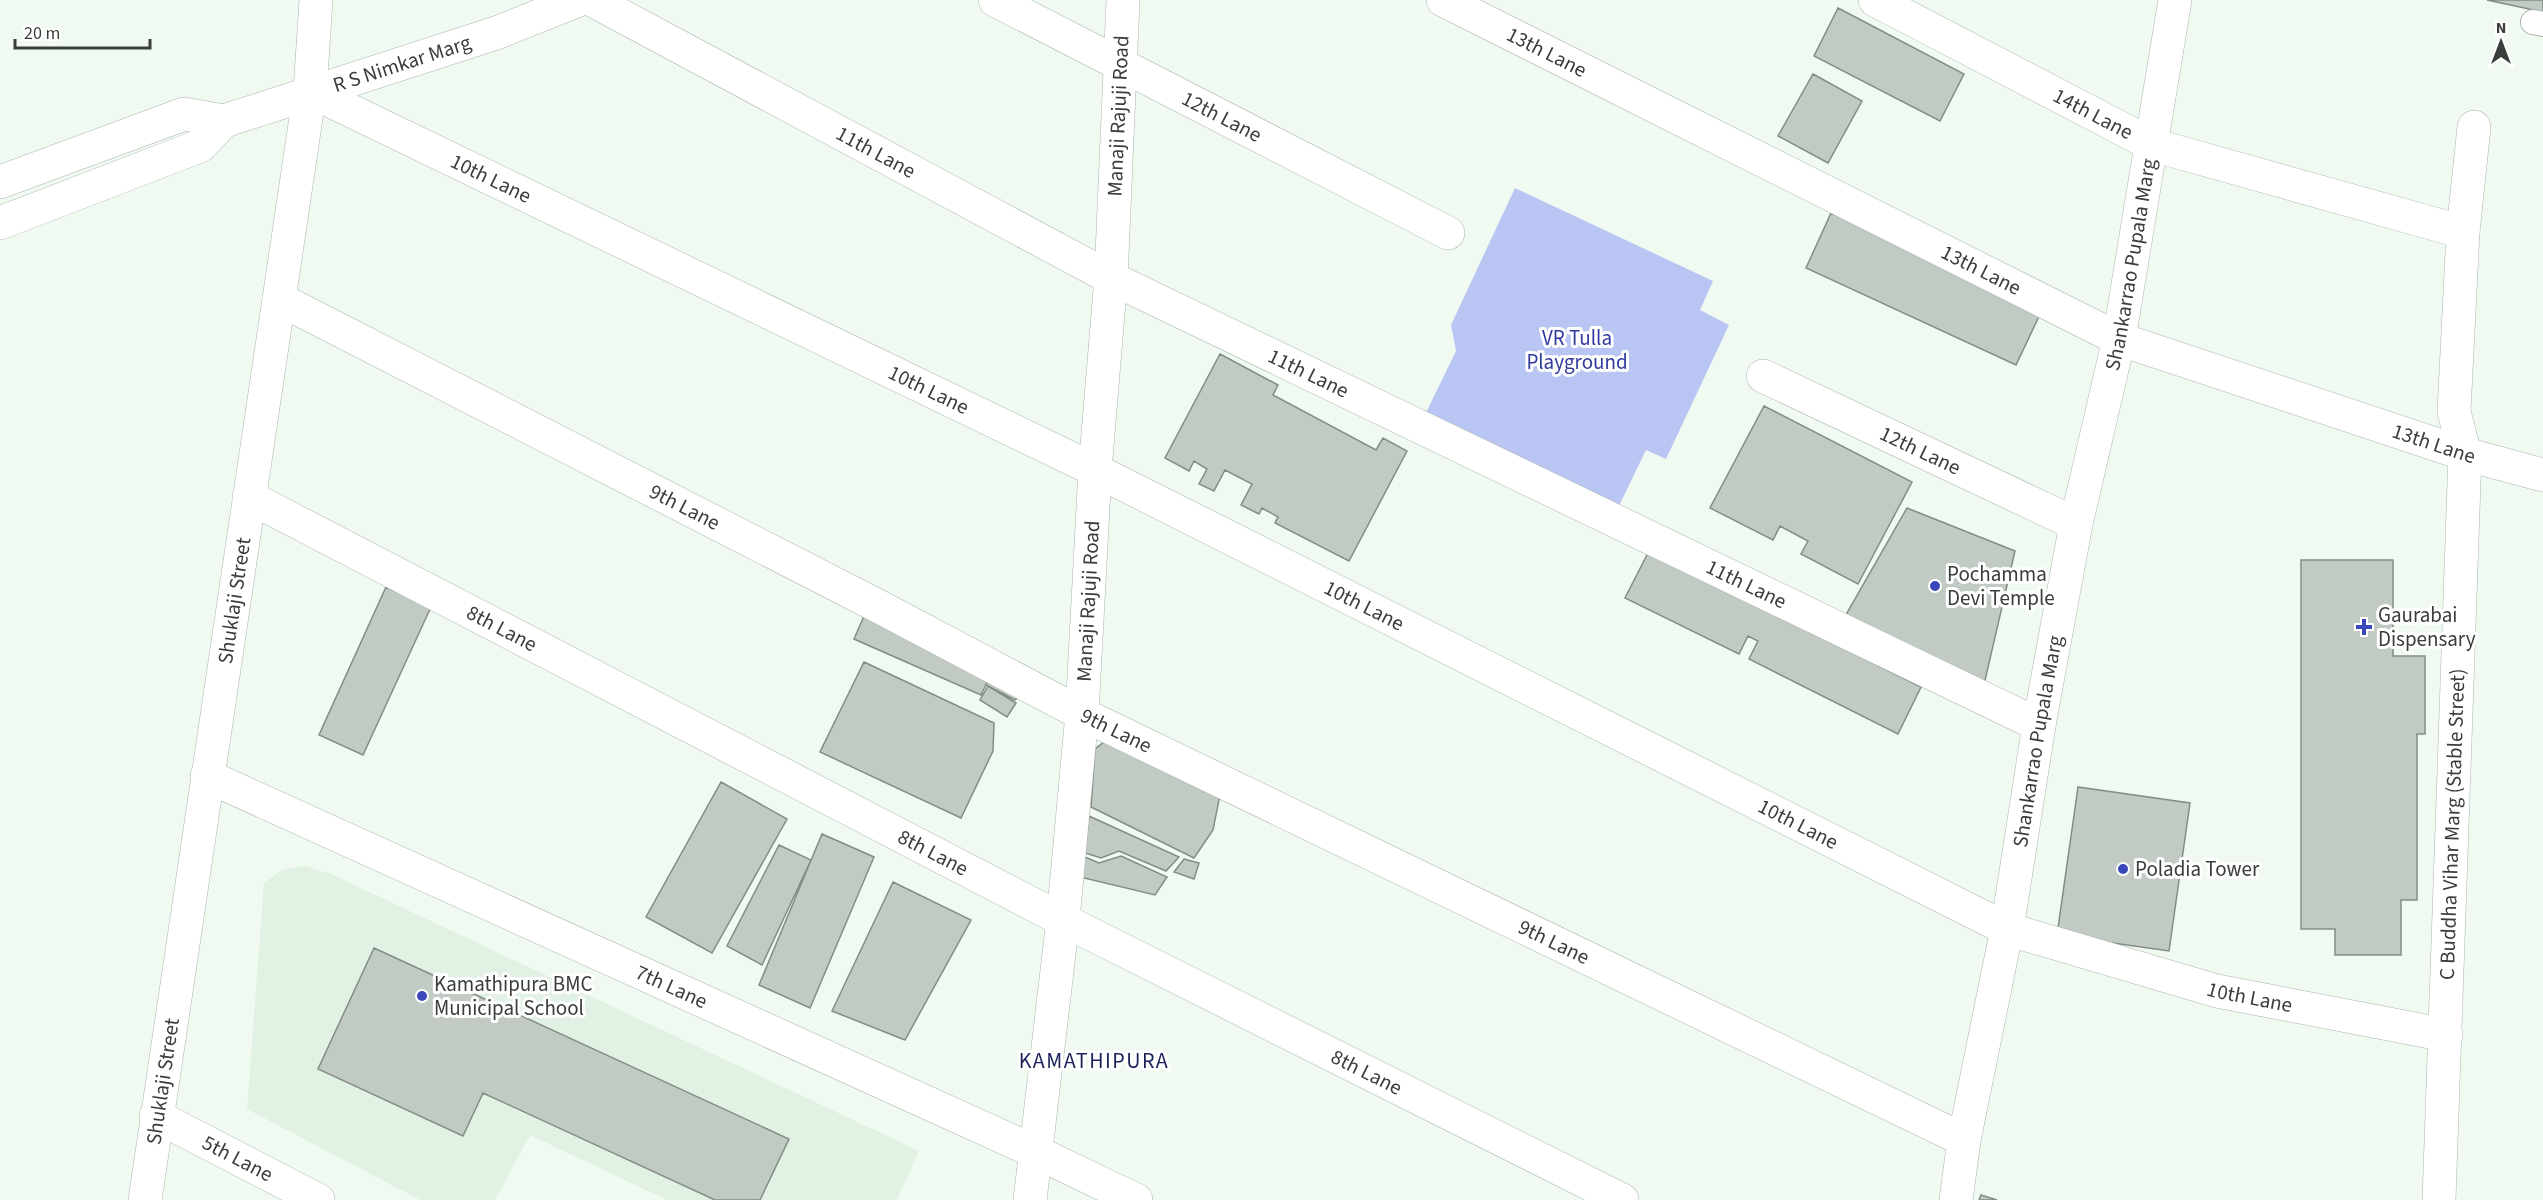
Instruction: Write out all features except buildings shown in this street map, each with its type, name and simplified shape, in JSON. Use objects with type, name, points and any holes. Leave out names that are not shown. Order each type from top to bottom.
[{"type":"street","name":"Shuklaji Street","points":[[145,1200],[310,91],[316,0]]},
{"type":"street","name":"R S Nimkar Marg","points":[[0,223],[200,146],[224,121],[310,91],[495,33],[579,0]]},
{"type":"street","name":"11th Lane","points":[[592,0],[1111,278],[2039,725]]},
{"type":"street","name":"12th Lane","points":[[995,0],[1448,233]]},
{"type":"street","name":"Manaji Rajuji Road","points":[[1030,1200],[1063,920],[1082,714],[1095,470],[1111,278],[1123,0]]},
{"type":"street","name":"13th Lane","points":[[1443,0],[2119,339],[2465,454],[2543,475]]},
{"type":"street","name":"14th Lane","points":[[1875,0],[2153,145],[2463,232]]},
{"type":"street","name":"Shankarrao Pupala Marg","points":[[1956,1200],[1964,1140],[2007,929],[2039,725],[2076,524],[2119,339],[2153,145],[2175,0]]},
{"type":"street","name":"10th Lane","points":[[310,91],[1095,470],[2007,929],[2217,991],[2446,1035]]},
{"type":"street","name":"R S Nimkar Marg","points":[[0,182],[184,114],[224,121]]},
{"type":"street","name":"C Buddha Vihar Marg (Stable Street)","points":[[2439,1200],[2465,454],[2454,412],[2463,232],[2474,127]]},
{"type":"street","name":"9th Lane","points":[[279,299],[876,605],[1082,714],[1964,1140]]},
{"type":"street","name":"12th Lane","points":[[1763,376],[2076,524]]},
{"type":"street","name":"8th Lane","points":[[249,497],[1063,920],[1622,1200]]},
{"type":"street","name":"7th Lane","points":[[207,776],[1036,1152],[1136,1200]]},
{"type":"street","name":"5th Lane","points":[[156,1116],[318,1200]]},
{"type":"shaded area","name":"Kamathipura BMC Municipal School","points":[[305,866],[331,874],[919,1151],[897,1200],[667,1200],[530,1135],[495,1200],[420,1200],[247,1109],[264,883],[282,870]]},
{"type":"green space","name":"VR Tulla Playground","points":[[1515,188],[1713,281],[1700,310],[1729,325],[1666,459],[1646,450],[1615,514],[1422,421],[1456,351],[1451,325]]},
{"type":"place","name":"Pochamma Devi Temple","points":[[1935,586]]},
{"type":"place","name":"Gaurabai Dispensary","points":[[2364,627]]},
{"type":"place","name":"Poladia Tower","points":[[2123,869]]},
{"type":"place","name":"Kamathipura BMC Municipal School","points":[[422,996]]},
{"type":"district","name":"KAMATHIPURA","points":[[1094,1060]]}]
